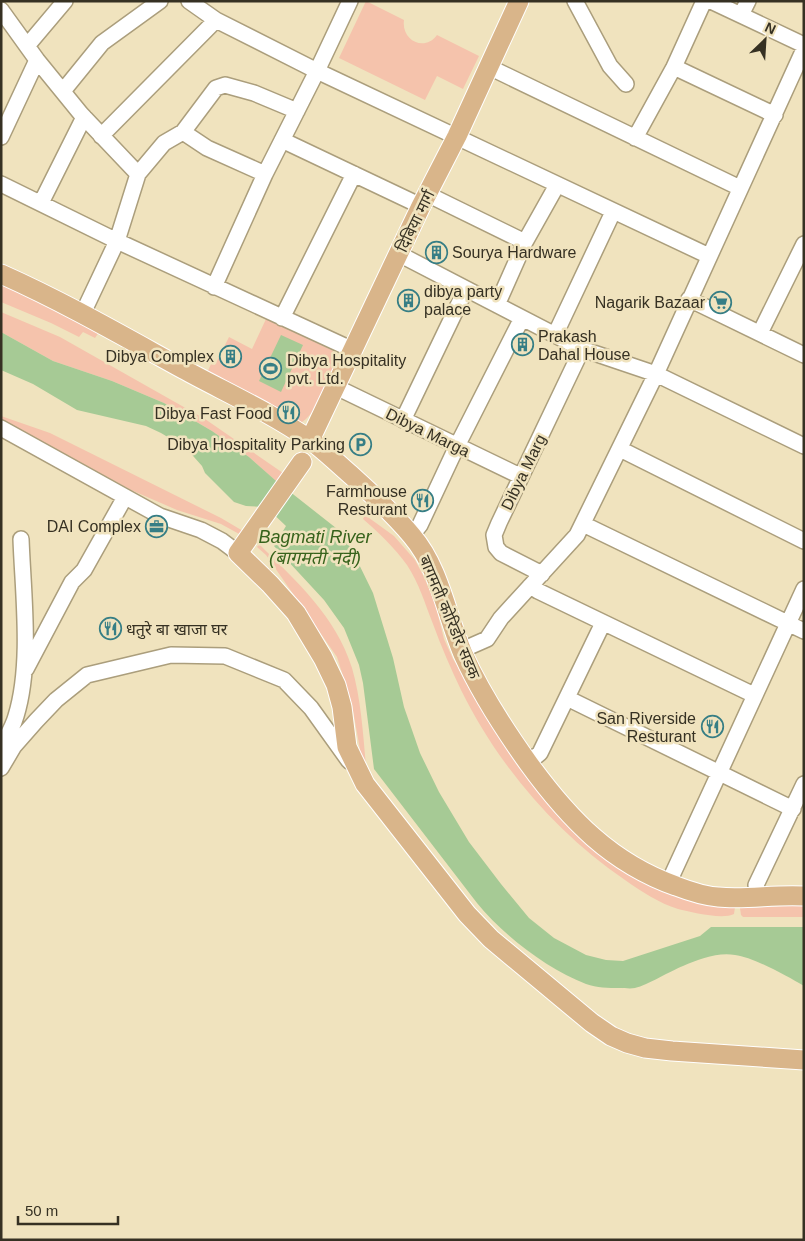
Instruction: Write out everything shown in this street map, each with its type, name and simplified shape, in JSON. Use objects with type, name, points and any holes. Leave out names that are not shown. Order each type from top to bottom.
[{"type":"main road","name":"दिबिया मार्ग","points":[[310,440],[520,1]]},
{"type":"main road","name":"बागमती कोरिडोर सडक","points":[[1,274],[83,313],[266,413],[310,440],[369,492],[412,535],[431,565],[462,650],[494,714],[553,796],[572,818],[596,840],[636,868],[668,884],[691,892],[717,897],[804,896]]},
{"type":"main road","points":[[302,462],[238,553],[296,613],[336,684],[342,707],[347,746],[365,784],[466,914],[506,951],[592,1023],[611,1036],[644,1048],[804,1060]]},
{"type":"street","points":[[27,46],[64,1]]},
{"type":"street","points":[[63,92],[102,43],[160,1]]},
{"type":"street","points":[[189,1],[216,20],[317,71],[709,256]]},
{"type":"street","points":[[214,287],[265,174],[350,1]]},
{"type":"street","points":[[576,1],[610,66],[626,84]]},
{"type":"street","points":[[635,138],[674,67],[704,1]]},
{"type":"street","points":[[711,1],[804,45]]},
{"type":"street","points":[[741,15],[748,1]]},
{"type":"street","points":[[1,10],[63,92],[100,136],[138,174]]},
{"type":"street","points":[[100,136],[216,20]]},
{"type":"street","points":[[462,650],[487,639],[501,618],[577,535],[656,374],[804,49]]},
{"type":"street","points":[[1,137],[37,60]]},
{"type":"street","points":[[489,67],[740,188]]},
{"type":"street","points":[[674,67],[775,115]]},
{"type":"street","points":[[83,313],[117,241],[138,174],[164,144],[183,132],[216,88],[225,84],[254,93],[297,111]]},
{"type":"street","points":[[41,203],[84,117]]},
{"type":"street","points":[[183,132],[207,148],[265,174]]},
{"type":"street","points":[[282,140],[354,174],[424,200],[526,242]]},
{"type":"street","points":[[282,318],[354,174]]},
{"type":"street","points":[[1,184],[214,287],[353,350]]},
{"type":"street","points":[[497,305],[526,242],[557,185]]},
{"type":"street","points":[[556,335],[613,212]]},
{"type":"street","points":[[760,333],[799,266],[804,244]]},
{"type":"street","points":[[399,254],[582,349],[656,374],[804,446]]},
{"type":"street","points":[[403,420],[466,289]]},
{"type":"street","points":[[690,299],[804,355]]},
{"type":"street","points":[[412,535],[420,525],[457,446],[522,318]]},
{"type":"street","name":"Dibya Marg","points":[[542,574],[500,553],[494,542],[494,535],[520,476],[582,349]]},
{"type":"street","name":"Dibya Marga","points":[[336,387],[520,476]]},
{"type":"street","points":[[1,428],[160,516],[201,530],[238,553]]},
{"type":"street","points":[[620,449],[804,541]]},
{"type":"street","points":[[24,672],[72,582],[84,570],[125,497]]},
{"type":"street","points":[[583,524],[804,631]]},
{"type":"street","points":[[1,747],[16,716],[24,672],[21,539]]},
{"type":"street","points":[[530,586],[538,592],[754,695]]},
{"type":"street","points":[[668,884],[804,589]]},
{"type":"street","points":[[528,763],[540,753],[603,623]]},
{"type":"street","points":[[1,768],[14,746],[36,721],[56,700],[87,675],[171,655],[225,656],[284,680],[311,708],[365,784]]},
{"type":"street","points":[[567,698],[793,809]]},
{"type":"street","points":[[759,897],[756,885],[804,784]]},
{"type":"shaded area","points":[[366,1],[404,20],[406,34],[415,42],[426,43],[437,35],[479,56],[463,89],[437,76],[425,100],[339,58]]},
{"type":"shaded area","points":[[1,283],[99,332],[95,338],[83,332],[79,337],[1,302]]},
{"type":"shaded area","points":[[1,312],[60,337],[205,419],[283,473],[277,482],[249,457],[212,431],[164,403],[112,381],[53,361],[1,332]]},
{"type":"shaded area","name":"Dibya Hospitality pvt. Ltd.","points":[[266,319],[332,350],[337,356],[338,360],[317,404],[306,419],[299,424],[207,373],[211,364],[215,365],[229,337],[252,349]]},
{"type":"shaded area","points":[[1,416],[50,433],[221,518],[243,531],[241,535],[221,524],[177,510],[131,490],[1,419]]},
{"type":"shaded area","points":[[365,515],[394,536],[415,560],[435,603],[444,639],[453,659],[546,797],[696,901],[735,907],[734,914],[714,916],[678,909],[644,893],[575,841],[531,796],[493,745],[461,690],[439,641],[422,594],[411,572],[392,546],[363,519]]},
{"type":"shaded area","points":[[259,544],[313,600],[336,632],[345,649],[358,692],[366,766],[361,755],[352,705],[337,657],[266,555],[257,547]]},
{"type":"shaded area","points":[[804,905],[804,917],[743,917],[740,908]]},
{"type":"water","name":"Bagmati River (बागमती नदी)","points":[[1,332],[53,361],[112,381],[164,403],[212,431],[249,457],[336,528],[351,548],[373,593],[393,658],[404,707],[420,753],[439,792],[469,842],[529,918],[554,938],[586,955],[606,960],[623,961],[700,936],[711,927],[804,927],[804,986],[760,963],[742,956],[729,954],[715,955],[695,961],[635,988],[598,987],[571,978],[556,970],[513,939],[477,903],[374,769],[359,665],[344,628],[324,600],[274,546],[286,526],[266,507],[246,506],[234,502],[205,473],[202,466],[186,448],[161,433],[146,426],[77,410],[33,384],[1,370]]},
{"type":"water","points":[[281,335],[303,345],[281,392],[259,381]]},
{"type":"place","name":"Sourya Hardware","points":[[436,252]]},
{"type":"place","name":"dibya party palace","points":[[408,300]]},
{"type":"place","name":"Nagarik Bazaar","points":[[721,302]]},
{"type":"place","name":"Prakash Dahal House","points":[[522,345]]},
{"type":"place","name":"Dibya Complex","points":[[230,356]]},
{"type":"place","name":"Dibya Hospitality pvt. Ltd.","points":[[271,369]]},
{"type":"place","name":"Dibya Fast Food","points":[[288,413]]},
{"type":"place","name":"Dibya Hospitality Parking","points":[[361,444]]},
{"type":"place","name":"Farmhouse Resturant","points":[[423,500]]},
{"type":"place","name":"DAI Complex","points":[[157,526]]},
{"type":"place","name":"धतुरे बा खाजा घर","points":[[110,629]]},
{"type":"place","name":"San Riverside Resturant","points":[[712,727]]}]
